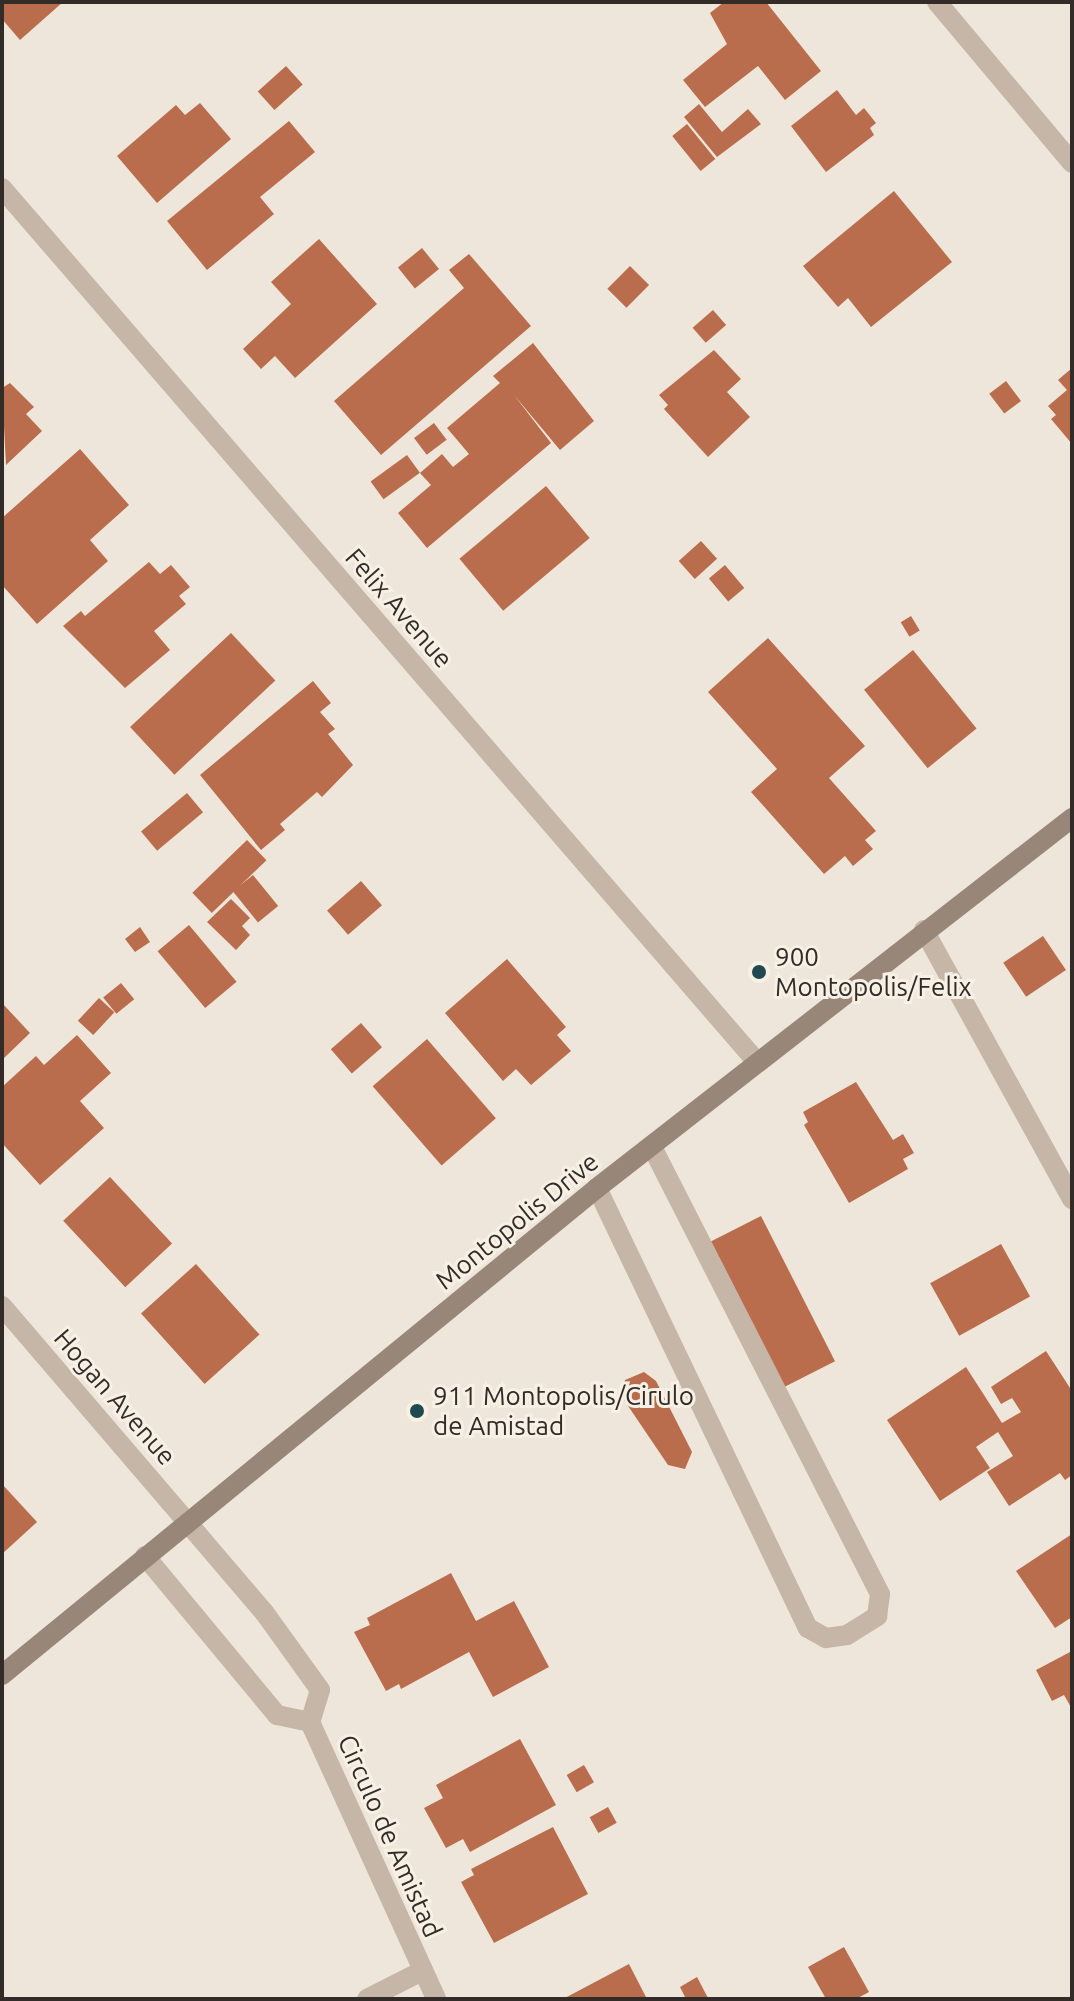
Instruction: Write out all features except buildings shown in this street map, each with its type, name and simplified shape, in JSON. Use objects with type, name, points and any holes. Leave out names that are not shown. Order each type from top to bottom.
[{"type":"main road","name":"Montopolis Drive","points":[[2,1675],[597,1188],[924,930],[1072,818]]},
{"type":"street","points":[[937,2],[1072,163]]},
{"type":"street","name":"Felix Avenue","points":[[2,188],[757,1062]]},
{"type":"street","points":[[924,930],[1072,1199]]},
{"type":"street","points":[[597,1188],[808,1628],[826,1638],[847,1635],[877,1616],[880,1594],[652,1147]]},
{"type":"street","name":"Hogan Avenue","points":[[2,1306],[187,1522]]},
{"type":"street","name":"Circulo de Amistad","points":[[187,1522],[264,1612],[320,1690],[310,1722],[436,1999]]},
{"type":"street","name":"Circulo de Amistad","points":[[145,1556],[277,1715],[310,1722]]},
{"type":"street","name":"Circulo de Amistad","points":[[367,1999],[422,1971]]},
{"type":"place","name":"900 Montopolis/Felix","points":[[759,972]]},
{"type":"place","name":"911 Montopolis/Cirulo de Amistad","points":[[417,1411]]}]
